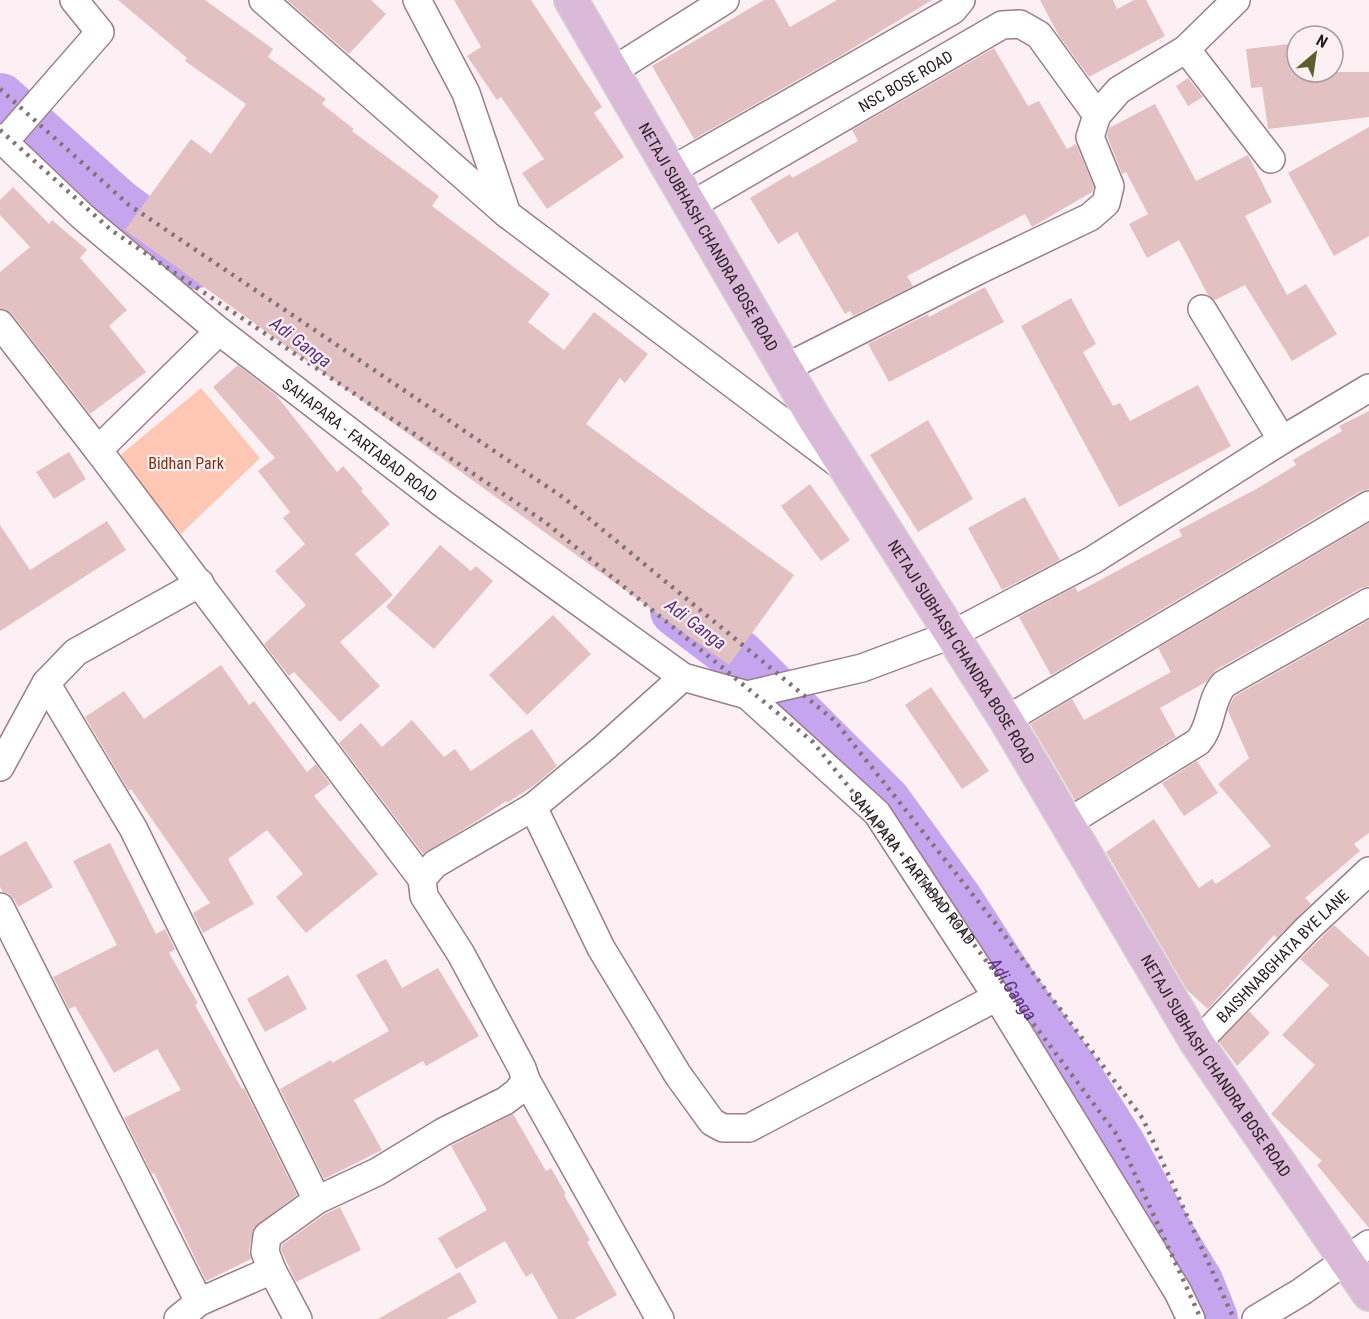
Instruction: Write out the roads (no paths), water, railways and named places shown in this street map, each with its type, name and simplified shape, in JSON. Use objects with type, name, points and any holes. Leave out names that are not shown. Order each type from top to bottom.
[{"type":"main road","name":"NETAJI SUBHASH CHANDRA BOSE ROAD","points":[[576,2],[611,72],[785,368],[846,469],[1006,720],[1197,1043],[1358,1252],[1369,1294]]},
{"type":"street","points":[[12,130],[100,32],[74,0]]},
{"type":"street","points":[[263,0],[507,214],[846,469]]},
{"type":"street","points":[[417,0],[466,93],[507,214]]},
{"type":"street","points":[[611,72],[725,0]]},
{"type":"street","points":[[670,171],[953,10],[961,0]]},
{"type":"street","points":[[785,368],[1090,217],[1106,203],[1110,186],[1090,137],[1097,115],[1119,90],[1186,49],[1236,0]]},
{"type":"street","name":"NSC BOSE ROAD","points":[[690,206],[1002,25],[1020,24],[1039,35],[1097,115]]},
{"type":"street","points":[[1186,49],[1271,159]]},
{"type":"street","name":"SAHAPARA - FARTABAD ROAD","points":[[12,130],[83,217],[219,331],[442,503],[683,677],[751,695],[877,813],[998,997],[1178,1292],[1191,1319]]},
{"type":"street","points":[[1202,309],[1282,440]]},
{"type":"street","points":[[0,324],[200,583],[422,879],[424,896],[461,954],[522,1068],[526,1080],[658,1318]]},
{"type":"street","points":[[98,450],[219,331]]},
{"type":"street","points":[[751,695],[862,668],[953,634],[1093,560],[1282,440],[1369,388]]},
{"type":"street","points":[[1006,720],[1369,505]]},
{"type":"street","points":[[0,767],[46,683],[76,652],[200,583]]},
{"type":"street","points":[[1067,823],[1198,742],[1209,726],[1214,699],[1224,684],[1369,602]]},
{"type":"street","points":[[422,879],[435,864],[532,807],[605,747],[683,677]]},
{"type":"street","points":[[46,683],[133,828],[317,1200]]},
{"type":"street","points":[[532,807],[601,948],[678,1075],[712,1122],[723,1128],[749,1128],[998,997]]},
{"type":"street","name":"BAISHNABGHATA BYE LANE","points":[[1197,1043],[1307,929],[1369,871]]},
{"type":"street","points":[[0,907],[200,1302]]},
{"type":"street","points":[[298,1319],[265,1252],[267,1236],[317,1200],[377,1172],[443,1132],[505,1101],[517,1092],[526,1080]]},
{"type":"street","points":[[1256,1319],[1301,1292],[1358,1252]]},
{"type":"street","points":[[178,1319],[200,1302],[272,1270]]},
{"type":"waterway","name":"Adi Ganga","points":[[0,100],[118,206],[194,262]]},
{"type":"waterway","name":"Adi Ganga","points":[[677,610],[739,657],[884,802],[956,901],[1014,991],[1071,1070],[1119,1146],[1197,1284],[1211,1319]]},
{"type":"railway","points":[[0,89],[129,205],[564,498],[835,721],[996,924],[1143,1119],[1234,1319]]},
{"type":"railway","points":[[0,130],[111,230],[545,522],[813,742],[972,942],[1117,1135],[1201,1319]]},
{"type":"park label","name":"Bidhan Park","points":[[186,463]]}]
